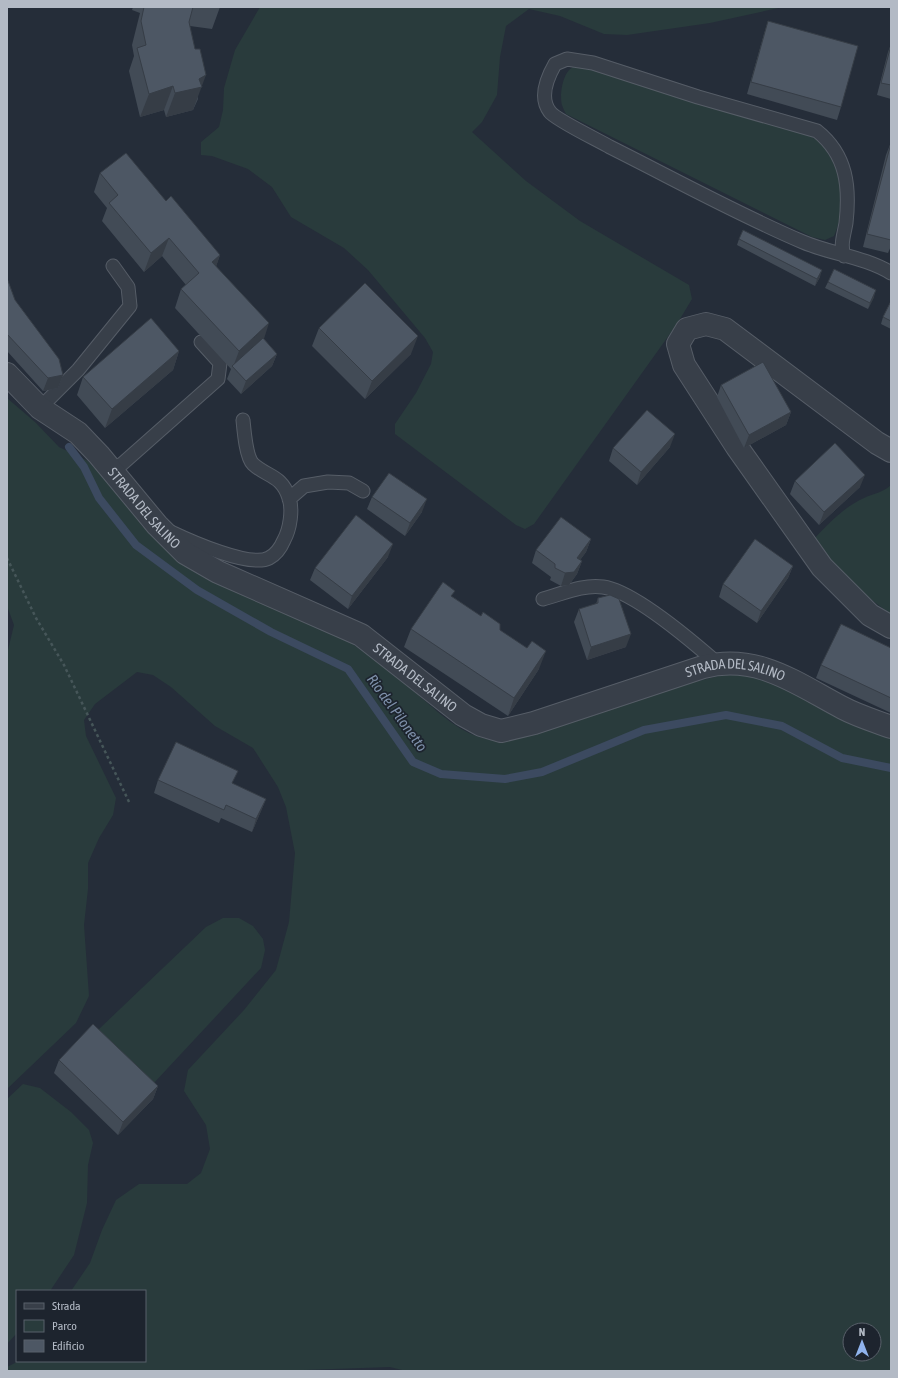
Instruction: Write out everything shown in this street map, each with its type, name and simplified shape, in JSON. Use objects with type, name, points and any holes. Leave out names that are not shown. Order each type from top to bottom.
[{"type":"street","points":[[891,451],[877,443],[724,329],[706,324],[687,329],[678,344],[684,365],[737,447],[822,567],[870,615],[891,627]]},
{"type":"street","name":"STRADA DEL SALINO","points":[[7,374],[40,408],[78,433],[157,526],[186,553],[218,572],[362,635],[463,715],[481,725],[501,731],[534,724],[717,663],[755,665],[778,673],[845,709],[891,727]]},
{"type":"lane","points":[[844,256],[842,242],[848,197],[846,174],[839,157],[828,140],[817,131],[698,97],[593,63],[567,59],[555,64],[548,79],[544,99],[550,113],[590,136],[717,201],[804,243],[844,256],[880,266],[891,273]]},
{"type":"lane","points":[[40,408],[78,370],[130,306],[128,287],[113,266]]},
{"type":"lane","points":[[111,470],[122,464],[218,380],[220,363],[201,342]]},
{"type":"lane","points":[[157,526],[196,543],[232,556],[255,560],[268,558],[279,550],[287,535],[290,517],[289,499],[282,483],[252,463],[245,442],[243,420]]},
{"type":"lane","points":[[289,499],[304,486],[328,482],[349,483],[363,491]]},
{"type":"lane","points":[[543,599],[583,588],[603,587],[625,594],[682,634],[717,663]]},
{"type":"path","points":[[7,558],[36,618],[64,665],[130,804]]},
{"type":"green space","points":[[260,7],[783,7],[710,23],[627,35],[604,34],[560,16],[529,9],[506,26],[500,57],[497,95],[482,122],[472,132],[526,181],[580,221],[689,285],[692,299],[677,324],[534,524],[525,529],[516,525],[395,434],[395,424],[416,393],[431,364],[433,352],[425,338],[368,270],[344,248],[291,217],[272,187],[248,169],[212,156],[201,155],[201,142],[219,127],[223,110],[224,88],[235,50]]},
{"type":"green space","points":[[576,66],[593,69],[795,131],[816,139],[833,162],[840,186],[841,211],[834,236],[825,240],[812,237],[566,114],[561,101],[563,82],[568,72]]},
{"type":"green space","points":[[7,398],[35,422],[59,447],[88,461],[115,489],[142,526],[171,554],[213,580],[351,643],[384,667],[449,721],[477,736],[498,741],[519,738],[686,684],[731,673],[765,679],[891,737],[891,1371],[406,1371],[390,1367],[276,1371],[7,1371],[7,1367],[17,1362],[146,1362],[146,1290],[72,1290],[90,1263],[102,1230],[116,1200],[139,1184],[187,1184],[201,1173],[210,1149],[206,1125],[184,1091],[188,1070],[244,1010],[276,970],[289,922],[295,853],[286,807],[278,787],[253,748],[215,726],[171,687],[153,675],[137,672],[95,704],[84,720],[86,736],[116,798],[113,815],[99,838],[88,863],[88,889],[84,925],[89,996],[76,1023],[7,1089],[7,654],[14,625],[7,606]]},
{"type":"green space","points":[[891,485],[891,614],[869,598],[849,580],[831,561],[814,539],[850,506],[864,498],[888,488]]},
{"type":"green space","points":[[223,918],[239,918],[253,926],[263,939],[265,950],[261,968],[153,1084],[98,1030],[206,927]]},
{"type":"green space","points":[[23,1084],[40,1088],[71,1112],[89,1130],[93,1143],[88,1165],[87,1203],[74,1255],[51,1290],[16,1290],[16,1334],[7,1344],[7,1099]]},
{"type":"building","points":[[144,7],[193,7],[189,22],[195,49],[200,49],[206,75],[199,79],[202,87],[175,93],[173,86],[149,94],[137,48],[146,45],[141,21]]},
{"type":"building","points":[[768,21],[858,46],[841,107],[751,82]]},
{"type":"building","points":[[891,45],[891,85],[881,83]]},
{"type":"building","points":[[891,143],[891,240],[867,234]]},
{"type":"building","points":[[126,153],[166,201],[171,196],[220,255],[212,262],[269,323],[239,351],[181,289],[199,273],[169,238],[151,253],[109,203],[118,195],[100,173]]},
{"type":"building","points":[[743,230],[822,270],[817,279],[739,239]]},
{"type":"building","points":[[834,269],[876,290],[870,303],[828,282]]},
{"type":"building","points":[[7,278],[15,300],[59,359],[63,375],[48,378],[7,334]]},
{"type":"building","points":[[365,283],[418,336],[372,381],[319,328]]},
{"type":"building","points":[[891,301],[891,321],[883,317]]},
{"type":"building","points":[[151,318],[179,351],[112,409],[83,377]]},
{"type":"building","points":[[263,338],[277,354],[246,381],[232,366]]},
{"type":"building","points":[[763,362],[791,412],[749,435],[721,385]]},
{"type":"building","points":[[647,410],[675,434],[641,472],[613,448]]},
{"type":"building","points":[[835,443],[865,475],[824,512],[795,481]]},
{"type":"building","points":[[389,473],[427,499],[410,523],[372,497]]},
{"type":"building","points":[[356,515],[393,544],[352,596],[315,568]]},
{"type":"building","points":[[561,517],[591,539],[577,558],[582,561],[574,572],[565,573],[555,568],[555,564],[536,550]]},
{"type":"building","points":[[755,539],[793,566],[761,611],[723,584]]},
{"type":"building","points":[[443,582],[455,591],[451,596],[481,616],[483,612],[500,624],[500,630],[527,648],[532,641],[546,651],[514,698],[411,629]]},
{"type":"building","points":[[610,595],[619,599],[631,634],[591,647],[579,609],[598,603],[598,598]]},
{"type":"building","points":[[841,624],[891,648],[891,698],[821,665]]},
{"type":"building","points":[[176,742],[238,771],[232,783],[266,799],[256,819],[226,805],[224,810],[158,780]]},
{"type":"building","points":[[93,1024],[158,1086],[123,1122],[59,1060]]},
{"type":"waterway","name":"Rio del Pilonetto","points":[[69,447],[84,467],[99,498],[136,545],[197,590],[271,632],[348,669],[413,762],[441,774],[505,779],[542,772],[644,730],[726,715],[782,726],[842,758],[891,768]]}]
